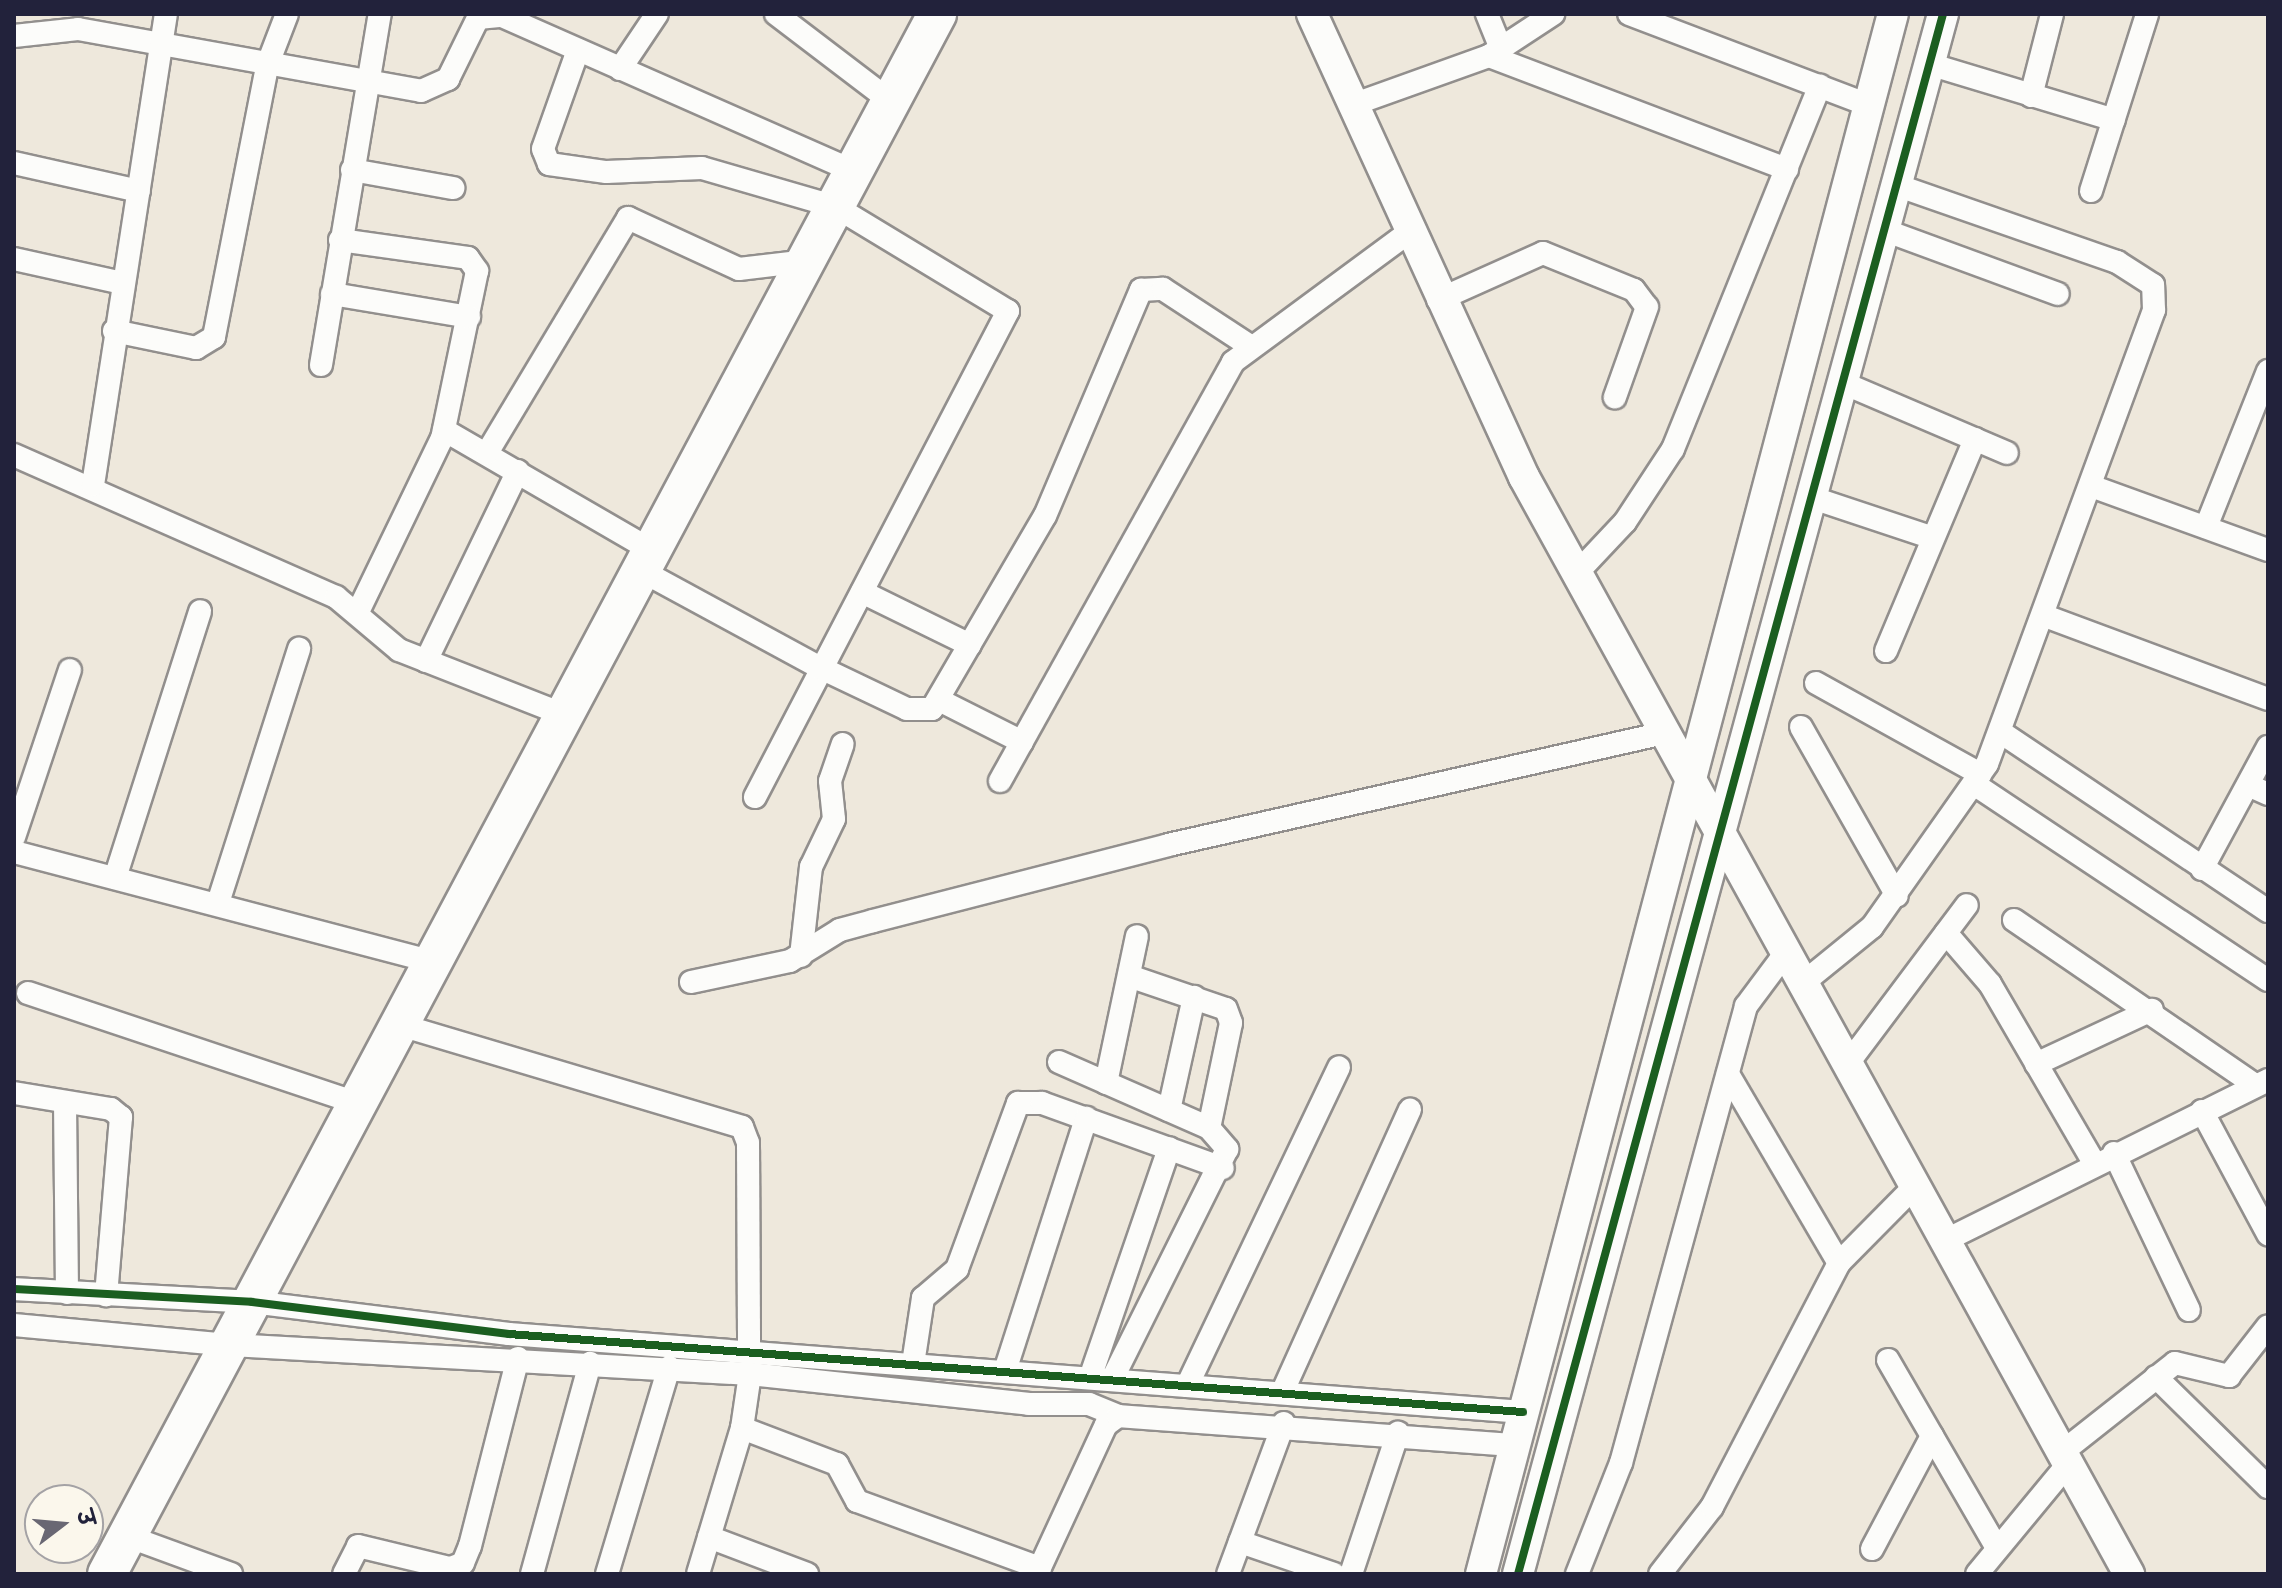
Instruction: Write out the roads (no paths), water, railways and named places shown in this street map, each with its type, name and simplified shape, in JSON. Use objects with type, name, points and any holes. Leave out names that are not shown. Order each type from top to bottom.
[{"type":"highway","points":[[107,1574],[937,14]]},
{"type":"street","points":[[93,485],[114,331],[164,43],[166,14]]},
{"type":"street","points":[[114,331],[196,348],[214,337],[267,66],[287,14]]},
{"type":"street","points":[[321,365],[366,82],[380,14]]},
{"type":"street","points":[[14,36],[78,29],[164,43],[267,66],[421,91],[442,86],[471,24],[490,14],[854,171]]},
{"type":"street","points":[[620,69],[657,14]]},
{"type":"street","points":[[776,14],[890,101]]},
{"type":"street","points":[[1312,14],[1438,300],[1576,574],[1718,825],[1942,1242],[2129,1574]]},
{"type":"street","points":[[1487,14],[1495,52]]},
{"type":"street","points":[[1352,105],[1495,52],[1553,14]]},
{"type":"street","points":[[1629,14],[1871,106]]},
{"type":"street","points":[[1518,1574],[1718,825],[1813,498],[1943,14]]},
{"type":"street","points":[[2031,96],[2052,14]]},
{"type":"street","points":[[2091,191],[2147,14]]},
{"type":"street","points":[[1481,1574],[1871,106],[1889,15]]},
{"type":"street","points":[[578,50],[543,149],[549,164],[606,172],[702,168],[836,207],[1008,311],[755,797]]},
{"type":"street","points":[[1495,52],[1787,169]]},
{"type":"street","points":[[1929,64],[2114,120]]},
{"type":"street","points":[[1576,574],[1664,467],[1820,86]]},
{"type":"street","points":[[14,163],[139,191]]},
{"type":"street","points":[[352,170],[453,188]]},
{"type":"street","points":[[1803,983],[1872,927],[1897,896],[1977,779],[2002,733],[2154,310],[2153,285],[2117,262],[1896,185]]},
{"type":"street","points":[[487,453],[628,218],[739,269],[806,261]]},
{"type":"street","points":[[1884,230],[2058,294]]},
{"type":"street","points":[[1000,781],[1220,380],[1250,346],[1408,233]]},
{"type":"street","points":[[340,240],[468,258],[477,271],[444,430],[359,610]]},
{"type":"street","points":[[1438,300],[1543,253],[1634,290],[1647,307],[1615,397]]},
{"type":"street","points":[[14,259],[122,283]]},
{"type":"street","points":[[444,430],[518,471],[648,561],[821,668],[916,712],[939,700],[1045,516],[1145,285],[1172,294],[1250,346]]},
{"type":"street","points":[[332,294],[469,317]]},
{"type":"street","points":[[2206,527],[2268,371]]},
{"type":"street","points":[[1843,383],[2007,453]]},
{"type":"street","points":[[1886,651],[1975,439]]},
{"type":"street","points":[[14,455],[93,485],[359,610],[388,643],[426,661],[565,715]]},
{"type":"street","points":[[426,661],[518,471]]},
{"type":"street","points":[[2091,486],[2268,550]]},
{"type":"street","points":[[1813,498],[1933,538]]},
{"type":"street","points":[[862,592],[970,645]]},
{"type":"street","points":[[115,878],[200,611]]},
{"type":"street","points":[[2045,616],[2268,699]]},
{"type":"street","points":[[218,903],[299,649]]},
{"type":"street","points":[[14,837],[70,670]]},
{"type":"street","points":[[1816,683],[1977,779],[2268,980]]},
{"type":"street","points":[[939,700],[1022,742]]},
{"type":"street","points":[[1801,727],[1897,896]]},
{"type":"street","points":[[691,982],[801,956],[840,930],[873,921],[1299,812],[1664,733]]},
{"type":"street","points":[[2002,733],[2268,911]]},
{"type":"street","points":[[801,956],[811,867],[834,819],[830,781],[843,744]]},
{"type":"street","points":[[2202,869],[2258,790],[2268,747]]},
{"type":"street","points":[[14,852],[218,903],[432,962]]},
{"type":"street","points":[[1846,1066],[1967,905]]},
{"type":"street","points":[[2014,920],[2262,1083]]},
{"type":"street","points":[[1946,933],[1980,970],[2094,1163]]},
{"type":"street","points":[[1106,1083],[1137,936]]},
{"type":"street","points":[[1577,1574],[1621,1463],[1728,1074],[1756,985],[1787,951]]},
{"type":"street","points":[[1129,976],[1226,1009],[1231,1023],[1209,1128]]},
{"type":"street","points":[[28,993],[357,1103]]},
{"type":"street","points":[[1169,1110],[1194,997]]},
{"type":"street","points":[[2036,1064],[2152,1010]]},
{"type":"street","points":[[397,1024],[742,1127],[748,1143],[749,1350]]},
{"type":"street","points":[[1059,1062],[1209,1128],[1225,1142],[1223,1168],[1101,1379]]},
{"type":"street","points":[[1187,1386],[1339,1067]]},
{"type":"street","points":[[1728,1074],[1839,1263]]},
{"type":"street","points":[[1942,1242],[2114,1153],[2262,1083]]},
{"type":"street","points":[[14,1093],[121,1117],[106,1295]]},
{"type":"street","points":[[913,1364],[923,1298],[957,1269],[1012,1108],[1027,1101],[1086,1118],[1223,1168]]},
{"type":"street","points":[[65,1102],[67,1293]]},
{"type":"street","points":[[1282,1393],[1410,1110]]},
{"type":"street","points":[[2202,1111],[2268,1234]]},
{"type":"street","points":[[1005,1371],[1086,1118]]},
{"type":"street","points":[[1101,1379],[1169,1148]]},
{"type":"street","points":[[2114,1153],[2189,1310]]},
{"type":"street","points":[[1660,1574],[1712,1507],[1839,1263],[1913,1188]]},
{"type":"street","points":[[14,1289],[106,1295],[242,1323],[518,1358],[750,1374],[1029,1404],[1089,1404],[1118,1416],[1284,1423],[1515,1445]]},
{"type":"street","points":[[14,1325],[242,1323],[509,1334],[749,1350],[1523,1412]]},
{"type":"street","points":[[1977,1574],[2064,1458],[2156,1377],[2183,1361],[2229,1376],[2268,1326]]},
{"type":"street","points":[[344,1574],[358,1546],[445,1571],[470,1546],[518,1358]]},
{"type":"street","points":[[1888,1360],[1997,1548]]},
{"type":"street","points":[[532,1574],[590,1363]]},
{"type":"street","points":[[607,1574],[669,1367]]},
{"type":"street","points":[[698,1574],[742,1428],[750,1374]]},
{"type":"street","points":[[2156,1377],[2268,1487]]},
{"type":"street","points":[[742,1428],[837,1464],[857,1501],[1039,1571],[1106,1425],[1118,1416]]},
{"type":"street","points":[[1228,1574],[1284,1423]]},
{"type":"street","points":[[1351,1574],[1398,1433]]},
{"type":"street","points":[[1872,1549],[1932,1436]]},
{"type":"street","points":[[127,1536],[231,1574]]},
{"type":"street","points":[[709,1537],[807,1574]]},
{"type":"street","points":[[1240,1542],[1334,1574]]}]
